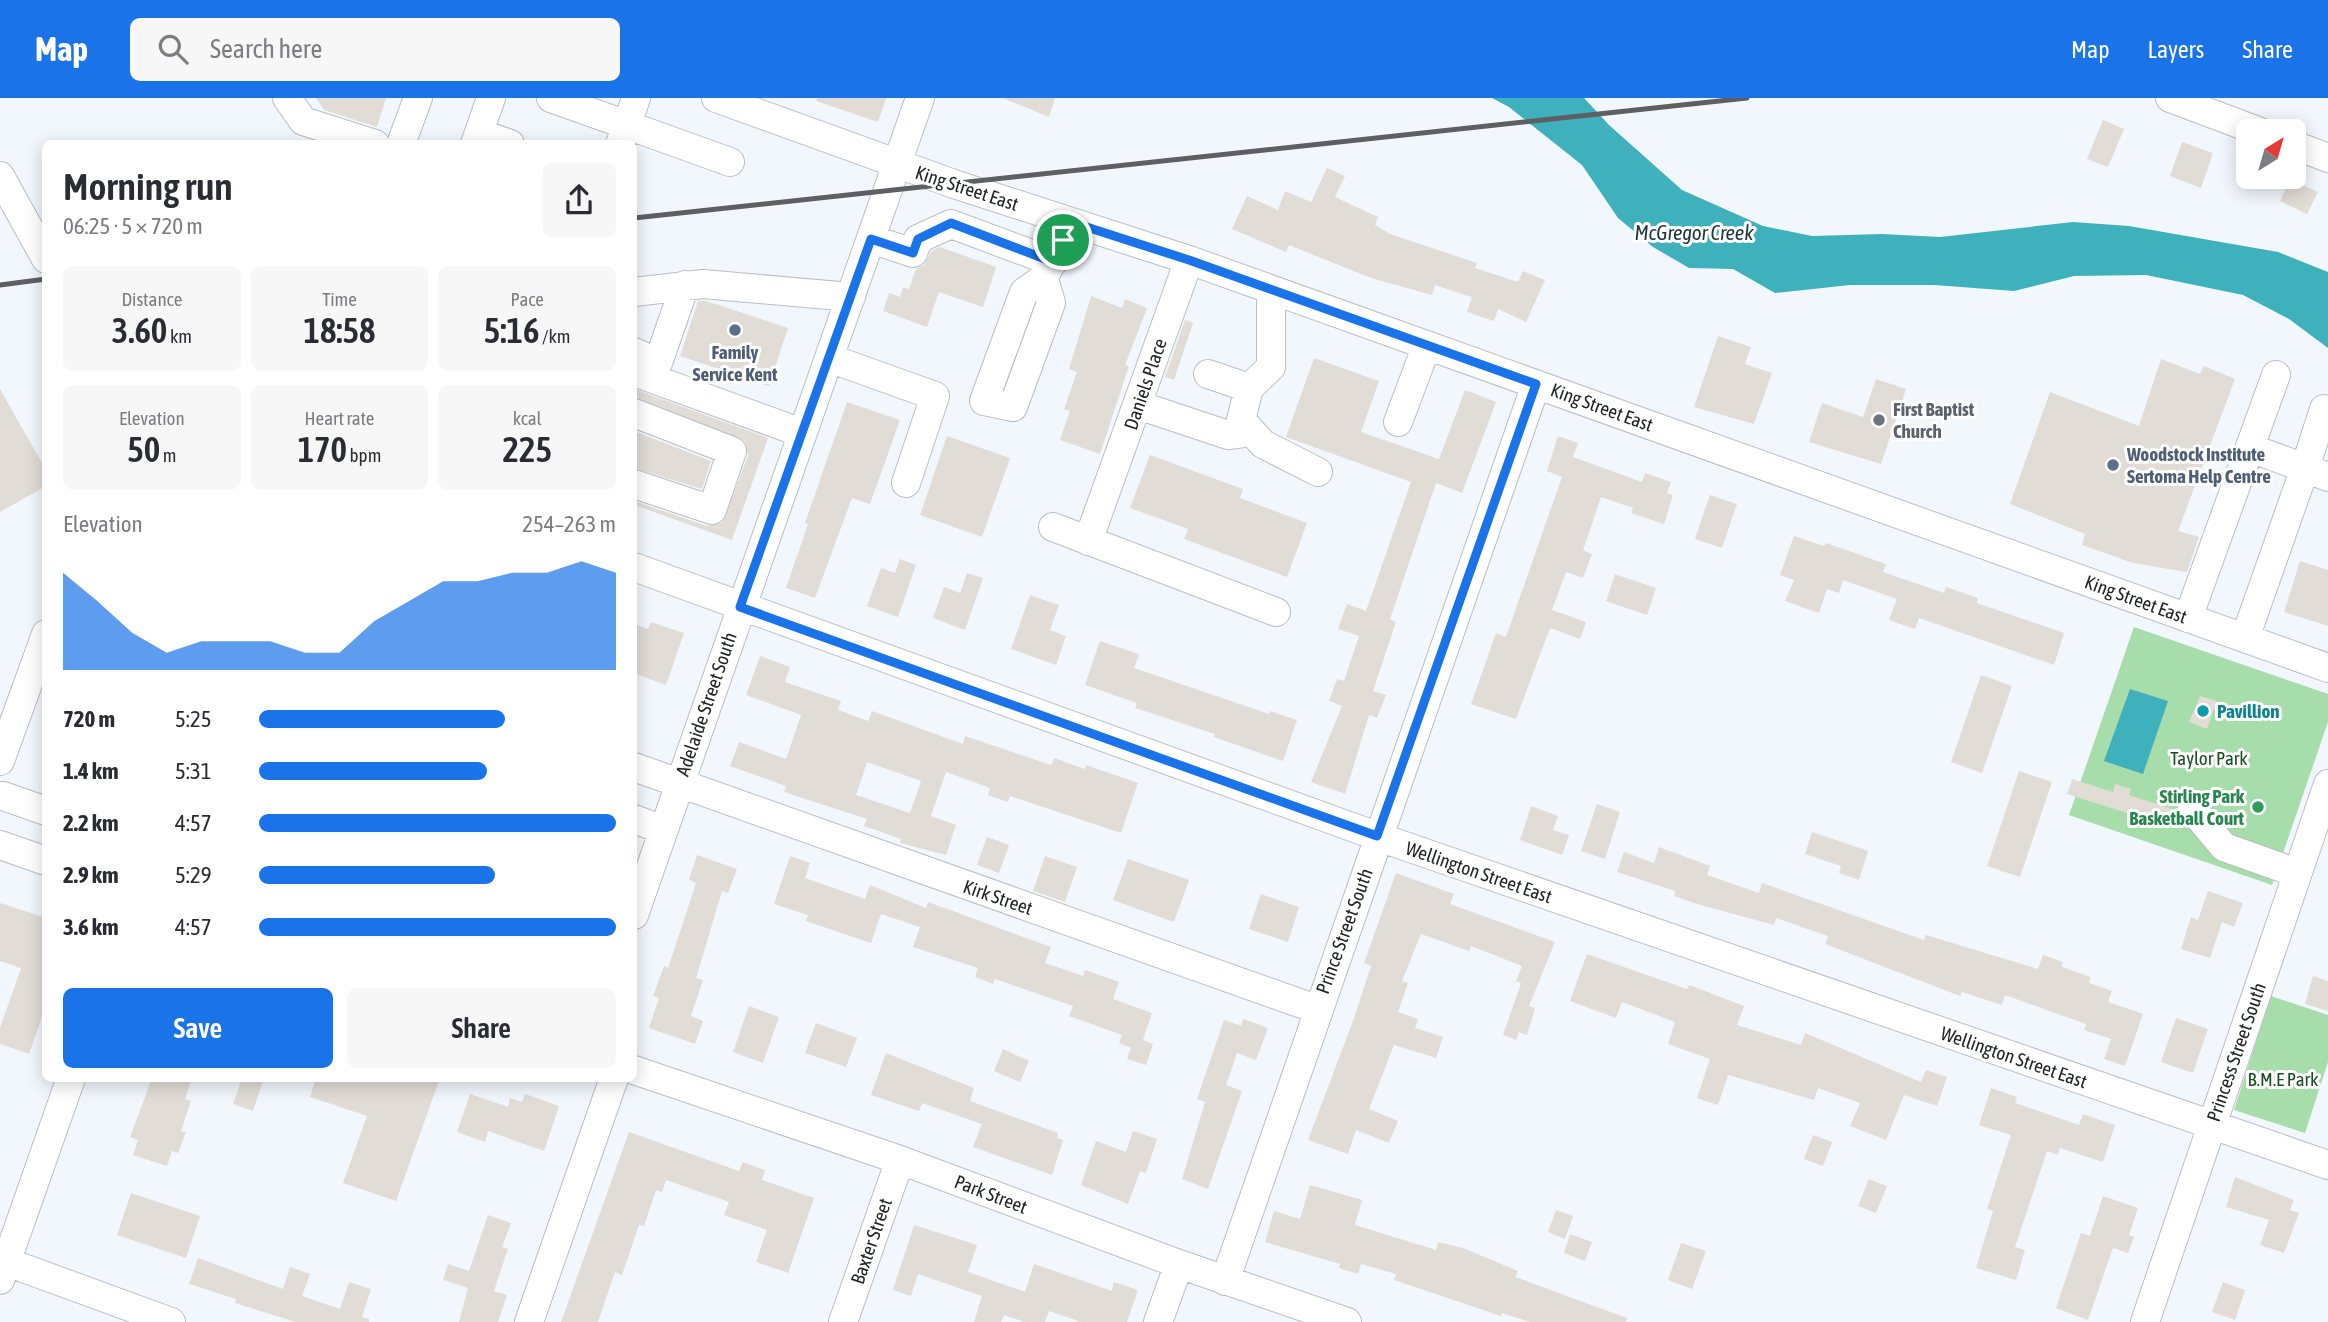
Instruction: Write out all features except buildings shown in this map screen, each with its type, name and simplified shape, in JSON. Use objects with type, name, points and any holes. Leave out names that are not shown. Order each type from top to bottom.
[{"type":"street","points":[[287,98],[303,121],[362,140]]},
{"type":"street","points":[[402,140],[418,98]]},
{"type":"street","points":[[477,138],[491,98]]},
{"type":"street","points":[[551,98],[624,134],[730,162]]},
{"type":"street","points":[[624,134],[636,98]]},
{"type":"street","name":"King Street East","points":[[716,98],[898,165],[1189,260],[2328,668]]},
{"type":"street","name":"Adelaide Street South","points":[[637,906],[920,98]]},
{"type":"street","points":[[2170,98],[2236,123]]},
{"type":"street","points":[[2306,150],[2328,158]]},
{"type":"street","points":[[0,176],[42,252]]},
{"type":"street","points":[[871,239],[913,253],[918,239],[951,223],[1048,270],[1071,222]]},
{"type":"street","name":"Daniels Place","points":[[1088,541],[1102,509],[1189,260]]},
{"type":"street","points":[[637,292],[685,285],[851,297]]},
{"type":"street","points":[[685,285],[642,362],[805,424]]},
{"type":"street","points":[[1271,290],[1271,367],[1249,388],[1241,420],[1263,444],[1318,471]]},
{"type":"street","points":[[1398,422],[1427,345]]},
{"type":"street","points":[[829,358],[935,396],[906,483]]},
{"type":"street","points":[[1208,374],[1249,388]]},
{"type":"street","points":[[2188,618],[2276,375]]},
{"type":"street","name":"Prince Street South","points":[[1225,1281],[1316,1009],[1536,384]]},
{"type":"street","points":[[1138,405],[1228,435],[1252,432]]},
{"type":"street","points":[[2245,638],[2317,473],[2324,409]]},
{"type":"street","points":[[637,414],[732,451],[712,510],[637,485]]},
{"type":"street","points":[[2250,448],[2317,473]]},
{"type":"street","points":[[1052,527],[1276,612]]},
{"type":"street","name":"Wellington Street East","points":[[637,568],[1377,836],[2328,1165]]},
{"type":"street","points":[[0,761],[9,705],[42,642]]},
{"type":"street","name":"Kirk Street","points":[[637,768],[1316,1009]]},
{"type":"street","name":"Princess Street South","points":[[2145,1322],[2328,783]]},
{"type":"street","points":[[1,796],[42,810]]},
{"type":"street","points":[[2192,809],[2224,848],[2297,873]]},
{"type":"street","points":[[637,821],[663,831]]},
{"type":"street","points":[[0,845],[42,860]]},
{"type":"street","name":"Park Street","points":[[637,1071],[900,1160],[1225,1281],[1347,1322]]},
{"type":"street","points":[[70,1082],[3,1271],[171,1322]]},
{"type":"street","points":[[529,1322],[613,1082]]},
{"type":"street","name":"Baxter Street","points":[[843,1322],[900,1160]]},
{"type":"street","points":[[1158,1322],[1179,1264]]},
{"type":"green space","name":"Taylor Park","points":[[2134,627],[2328,694],[2328,722],[2272,885],[2069,815]]},
{"type":"green space","name":"B.M.E Park","points":[[2271,996],[2328,1015],[2328,1062],[2305,1133],[2234,1110]]},
{"type":"water","name":"McGregor Creek","points":[[1492,98],[1584,98],[1609,125],[1682,190],[1763,226],[1812,236],[1882,234],[1940,237],[2073,222],[2129,226],[2278,252],[2328,272],[2328,348],[2289,319],[2243,295],[2146,275],[2074,276],[2014,291],[1934,285],[1850,285],[1775,293],[1733,269],[1689,268],[1653,247],[1618,218],[1582,165],[1509,107]]},
{"type":"water","points":[[2130,689],[2168,701],[2143,774],[2104,761]]},
{"type":"railway","points":[[637,218],[1747,98]]},
{"type":"railway","points":[[0,285],[42,280]]},
{"type":"place","name":"Family Service Kent","points":[[735,330]]},
{"type":"place","name":"First Baptist Church","points":[[1879,420]]},
{"type":"place","name":"Woodstock Institute Sertoma Help Centre","points":[[2113,465]]},
{"type":"place","name":"Pavillion","points":[[2203,711]]},
{"type":"place","name":"Stirling Park Basketball Court","points":[[2258,807]]},
{"type":"route","points":[[1071,222],[1189,260],[1536,384],[1377,836],[973,688],[740,607],[871,239],[913,253],[918,239],[951,223],[1053,262],[1063,240],[1071,222]]}]
